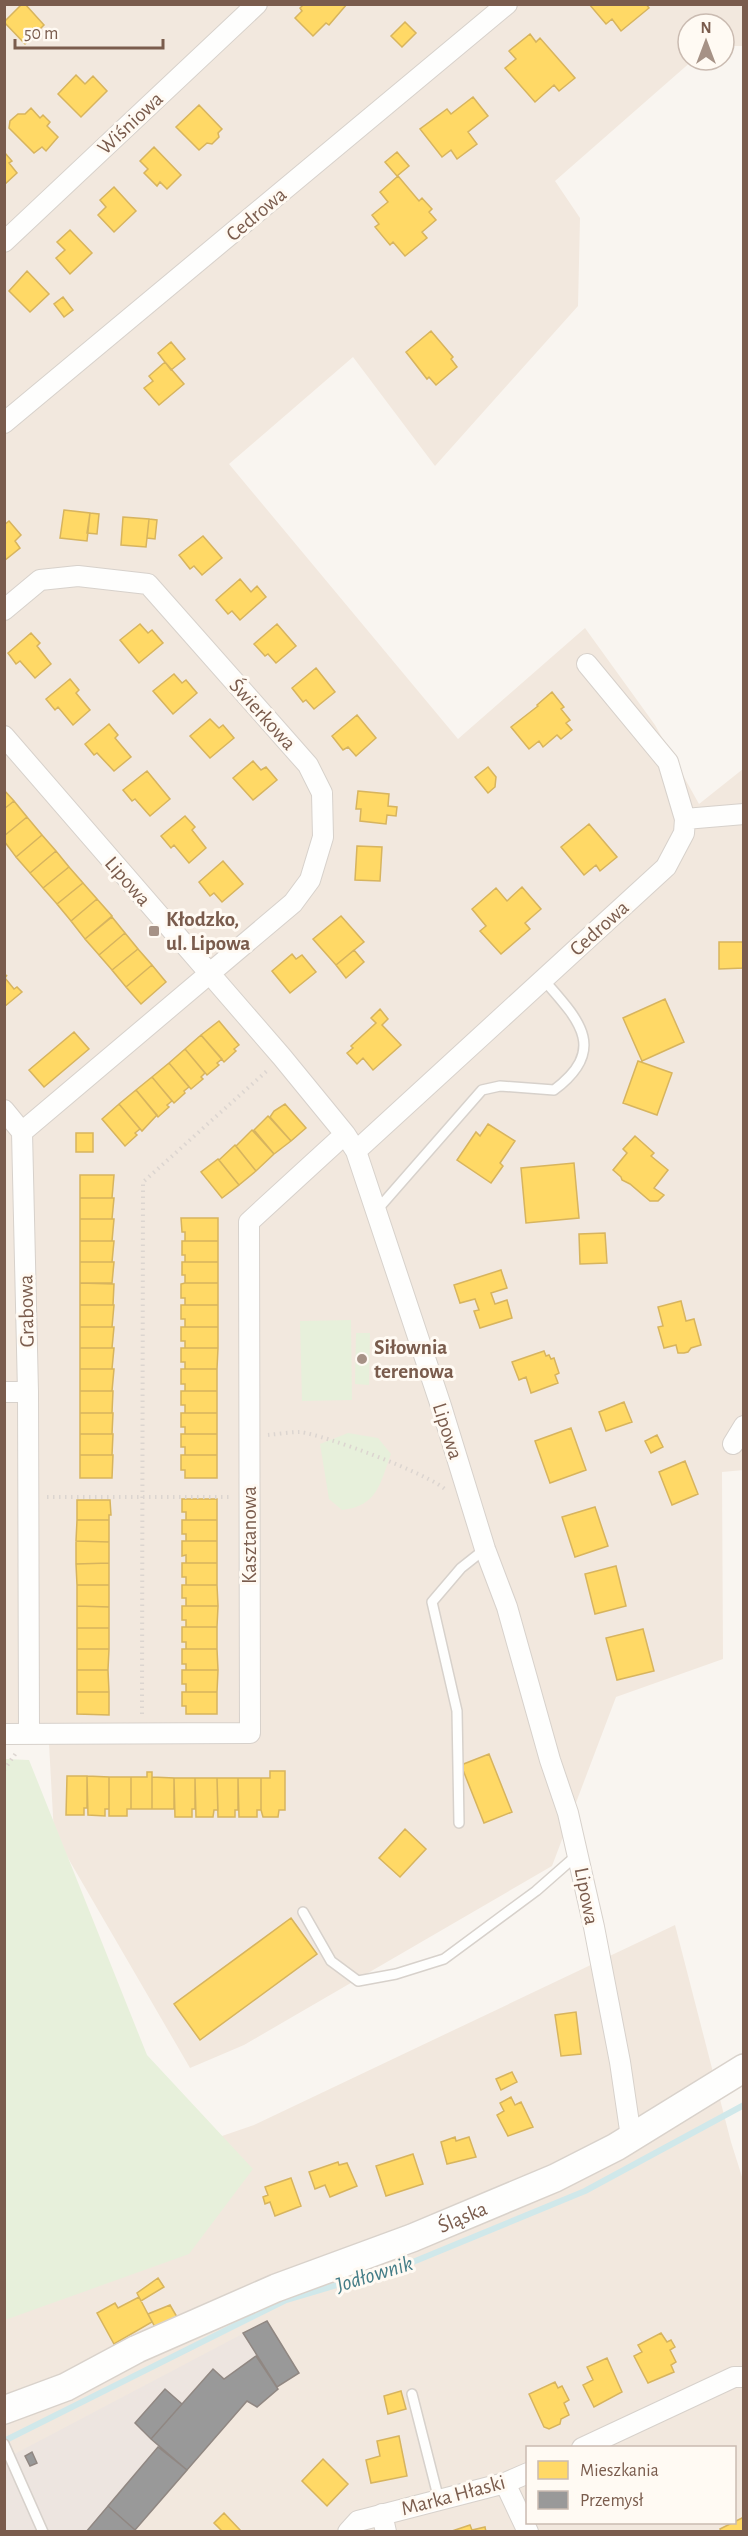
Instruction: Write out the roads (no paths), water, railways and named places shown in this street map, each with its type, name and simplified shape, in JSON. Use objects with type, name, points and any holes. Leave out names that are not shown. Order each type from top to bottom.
[{"type":"street","name":"Wiśniowa","points":[[4,242],[257,4]]},
{"type":"street","name":"Cedrowa","points":[[4,423],[507,4]]},
{"type":"street","name":"Świerkowa","points":[[4,610],[40,580],[78,576],[148,584],[308,765],[322,793],[323,837],[310,880],[293,903],[209,975]]},
{"type":"street","points":[[587,664],[668,762],[685,819],[740,811]]},
{"type":"street","name":"Lipowa","points":[[4,736],[282,1057],[351,1142],[376,1211],[485,1549],[507,1607],[536,1714],[579,1853],[620,2062],[631,2137]]},
{"type":"street","name":"Cedrowa","points":[[351,1142],[543,979],[666,867],[684,833],[685,819]]},
{"type":"street","points":[[4,1110],[22,1132],[209,975]]},
{"type":"street","name":"Grabowa","points":[[22,1132],[28,1392],[28,1733]]},
{"type":"street","name":"Kasztanowa","points":[[4,1734],[250,1732],[249,1222],[351,1142]]},
{"type":"street","points":[[4,1392],[28,1392]]},
{"type":"street","points":[[733,1444],[744,1426]]},
{"type":"street","name":"Śląska","points":[[4,2410],[66,2386],[137,2349],[276,2288],[412,2238],[555,2178],[631,2137],[744,2068]]},
{"type":"street","points":[[586,2446],[734,2377],[744,2377]]},
{"type":"street","name":"Marka Hłaski","points":[[348,2532],[358,2521],[384,2523],[439,2500],[505,2483],[526,2474]]},
{"type":"street","points":[[505,2483],[528,2532]]},
{"type":"lane","points":[[376,1211],[482,1090],[500,1086],[554,1090],[570,1079],[586,1051],[582,1030],[569,1009],[543,979]]},
{"type":"lane","points":[[459,1823],[457,1711],[432,1602],[461,1568],[485,1549]]},
{"type":"lane","points":[[303,1912],[331,1961],[358,1981],[396,1974],[444,1959],[536,1891],[579,1853]]},
{"type":"lane","points":[[412,2394],[439,2500]]},
{"type":"lane","points":[[6,2448],[43,2532]]},
{"type":"waterway","name":"Jodłownik","points":[[4,2441],[286,2300],[408,2264],[585,2191],[744,2105]]},
{"type":"place","name":"Kłodzko, ul. Lipowa","points":[[154,931]]},
{"type":"place","name":"Siłownia terenowa","points":[[362,1359]]}]
